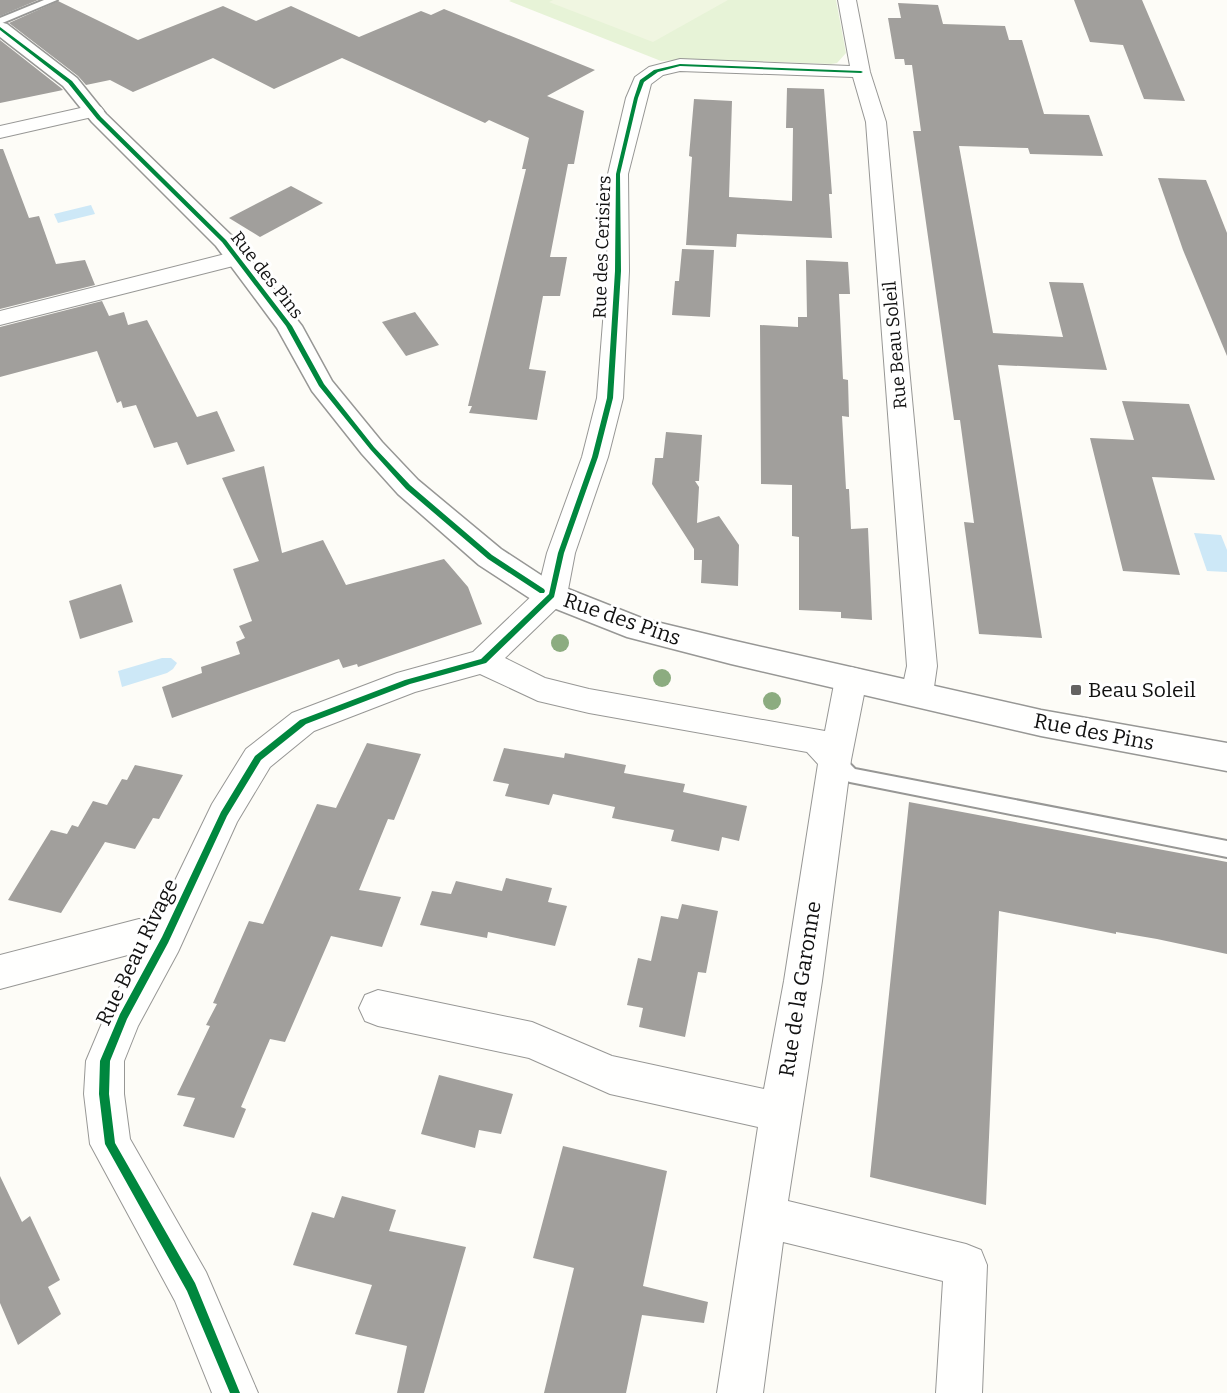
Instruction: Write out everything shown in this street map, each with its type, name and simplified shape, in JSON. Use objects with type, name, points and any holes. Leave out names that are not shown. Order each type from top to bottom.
[{"type":"street","name":"Rue Beau Soleil","points":[[847,0],[861,72],[876,122],[922,666],[917,694]]},
{"type":"street","name":"Rue des Pins","points":[[0,28],[70,82],[93,111],[217,234],[289,326],[321,385],[386,464],[408,487],[490,557],[552,595],[638,629],[1041,723],[1227,757]]},
{"type":"street","name":"Rue des Cerisiers","points":[[552,595],[561,553],[595,457],[610,398],[618,271],[618,174],[642,81],[656,71],[680,65],[861,72]]},
{"type":"street","points":[[0,132],[93,111]]},
{"type":"street","points":[[0,318],[237,258]]},
{"type":"street","points":[[552,595],[483,661],[538,689],[588,701],[816,741],[835,760]]},
{"type":"street","name":"Rue Beau Rivage","points":[[235,1393],[191,1287],[110,1144],[104,1094],[105,1061],[123,1017],[165,940],[224,814],[258,758],[303,722],[408,682],[483,661]]},
{"type":"street","name":"Rue de la Garonne","points":[[740,1393],[780,1112],[803,981],[835,760],[851,679]]},
{"type":"street","points":[[0,972],[139,936],[165,940]]},
{"type":"street","points":[[378,1008],[532,1040],[610,1075],[780,1112]]},
{"type":"street","points":[[765,1217],[966,1265],[959,1393]]},
{"type":"lane","points":[[0,21],[52,0]]},
{"type":"lane","points":[[835,760],[850,775],[1227,849]]},
{"type":"green space","points":[[553,0],[728,0],[653,42],[549,2]]},
{"type":"green space","points":[[836,0],[846,53],[837,63],[831,64],[688,59],[661,61],[509,1]]},
{"type":"water","points":[[91,205],[95,214],[58,223],[54,214]]},
{"type":"water","points":[[1194,533],[1221,535],[1227,550],[1227,572],[1207,571]]},
{"type":"water","points":[[162,658],[171,658],[177,663],[167,673],[122,687],[118,671]]},
{"type":"building","points":[[0,0],[38,0],[0,16]]},
{"type":"building","points":[[1074,0],[1142,0],[1185,101],[1144,99],[1123,45],[1090,42]]},
{"type":"building","points":[[58,1],[138,40],[223,6],[256,21],[291,6],[359,37],[421,11],[431,15],[444,9],[595,70],[547,96],[584,111],[574,164],[568,164],[550,257],[567,257],[560,296],[543,296],[529,369],[546,371],[537,420],[469,413],[472,406],[468,406],[526,169],[522,169],[529,138],[489,120],[485,123],[342,58],[274,89],[213,58],[133,92],[110,80],[86,85],[78,76],[9,23]]},
{"type":"building","points":[[898,3],[938,5],[943,24],[1005,26],[1009,40],[1022,40],[1044,114],[1089,115],[1103,156],[1030,154],[1028,148],[959,146],[993,333],[1063,337],[1049,282],[1083,283],[1107,370],[998,365],[1042,638],[979,634],[964,522],[974,523],[960,420],[954,420],[913,131],[921,131],[912,65],[905,65],[904,59],[895,59],[888,18],[901,18]]},
{"type":"building","points":[[0,40],[61,88],[63,90],[0,103]]},
{"type":"building","points":[[787,88],[824,89],[832,194],[829,194],[832,238],[737,234],[736,247],[686,245],[692,157],[689,156],[694,99],[732,101],[729,197],[792,201],[793,128],[786,128]]},
{"type":"building","points":[[0,149],[3,149],[29,218],[39,216],[56,264],[85,260],[95,285],[0,309]]},
{"type":"building","points":[[1158,178],[1206,180],[1227,233],[1227,356],[1183,250]]},
{"type":"building","points":[[291,186],[323,203],[260,237],[229,218]]},
{"type":"building","points":[[682,249],[714,250],[710,317],[672,315],[675,281],[679,281]]},
{"type":"building","points":[[806,260],[848,262],[850,294],[839,294],[843,379],[848,380],[849,417],[842,416],[846,489],[849,489],[851,529],[868,528],[872,620],[841,618],[841,612],[799,610],[799,537],[792,536],[792,485],[761,484],[760,325],[798,327],[798,317],[807,317]]},
{"type":"building","points":[[102,301],[109,316],[124,312],[128,325],[147,320],[197,417],[217,411],[235,451],[187,465],[177,442],[154,448],[136,405],[123,408],[121,401],[117,403],[97,351],[0,377],[0,327]]},
{"type":"building","points":[[415,312],[439,345],[406,356],[382,322]]},
{"type":"building","points":[[1122,401],[1189,404],[1215,480],[1152,477],[1180,575],[1123,571],[1090,438],[1134,440]]},
{"type":"building","points":[[666,432],[702,435],[699,481],[695,481],[699,487],[697,523],[719,516],[739,545],[738,586],[701,583],[702,560],[694,560],[694,549],[652,484],[655,458],[663,458]]},
{"type":"building","points":[[264,466],[282,553],[323,540],[346,585],[444,559],[468,587],[482,624],[358,667],[357,664],[343,668],[339,659],[172,718],[162,687],[202,673],[201,667],[240,654],[236,642],[245,638],[239,626],[252,621],[233,569],[259,561],[222,478]]},
{"type":"building","points":[[121,584],[133,622],[80,639],[69,601]]},
{"type":"building","points":[[367,743],[421,754],[394,820],[388,819],[359,890],[401,897],[382,947],[331,936],[285,1042],[270,1039],[241,1107],[246,1109],[234,1138],[183,1126],[195,1098],[177,1095],[210,1026],[206,1025],[217,1004],[213,1003],[249,921],[263,924],[317,804],[336,808]]},
{"type":"building","points":[[504,748],[564,758],[565,753],[626,765],[624,773],[685,784],[683,792],[747,806],[739,841],[722,837],[719,851],[671,841],[674,830],[612,818],[615,807],[553,794],[549,805],[505,796],[509,784],[493,781]]},
{"type":"building","points":[[135,765],[183,775],[159,819],[153,818],[135,849],[105,842],[61,913],[8,900],[51,830],[67,834],[72,825],[78,827],[93,801],[107,805],[122,779],[127,780]]},
{"type":"building","points":[[909,802],[1227,862],[1227,954],[999,911],[986,1205],[870,1177]]},
{"type":"building","points":[[506,878],[552,888],[548,902],[567,906],[555,946],[488,932],[487,938],[420,925],[432,891],[451,894],[456,881],[502,891]]},
{"type":"building","points":[[682,904],[718,911],[706,973],[698,972],[685,1037],[639,1027],[643,1008],[627,1005],[638,958],[651,961],[661,916],[678,919]]},
{"type":"building","points":[[439,1075],[513,1094],[501,1134],[479,1130],[475,1148],[421,1134]]},
{"type":"building","points":[[563,1146],[667,1171],[643,1286],[708,1302],[704,1323],[642,1315],[626,1393],[544,1393],[574,1268],[533,1258]]},
{"type":"building","points":[[0,1176],[22,1222],[30,1216],[60,1280],[48,1287],[61,1314],[18,1345],[0,1303]]},
{"type":"building","points":[[342,1196],[396,1210],[389,1231],[466,1247],[424,1393],[397,1393],[407,1346],[355,1334],[372,1285],[293,1265],[312,1212],[334,1218]]},
{"type":"cycle path","points":[[0,28],[70,82],[99,118],[224,241],[289,326],[321,385],[372,448],[408,487],[490,557],[542,591]]},
{"type":"cycle path","points":[[235,1393],[191,1287],[110,1144],[104,1094],[105,1061],[123,1017],[165,940],[224,814],[258,758],[303,722],[408,682],[483,661],[552,595],[561,553],[595,457],[610,398],[618,271],[618,174],[642,81],[656,71],[680,65],[861,72]]},
{"type":"place","name":"Beau Soleil","points":[[1076,690]]}]
